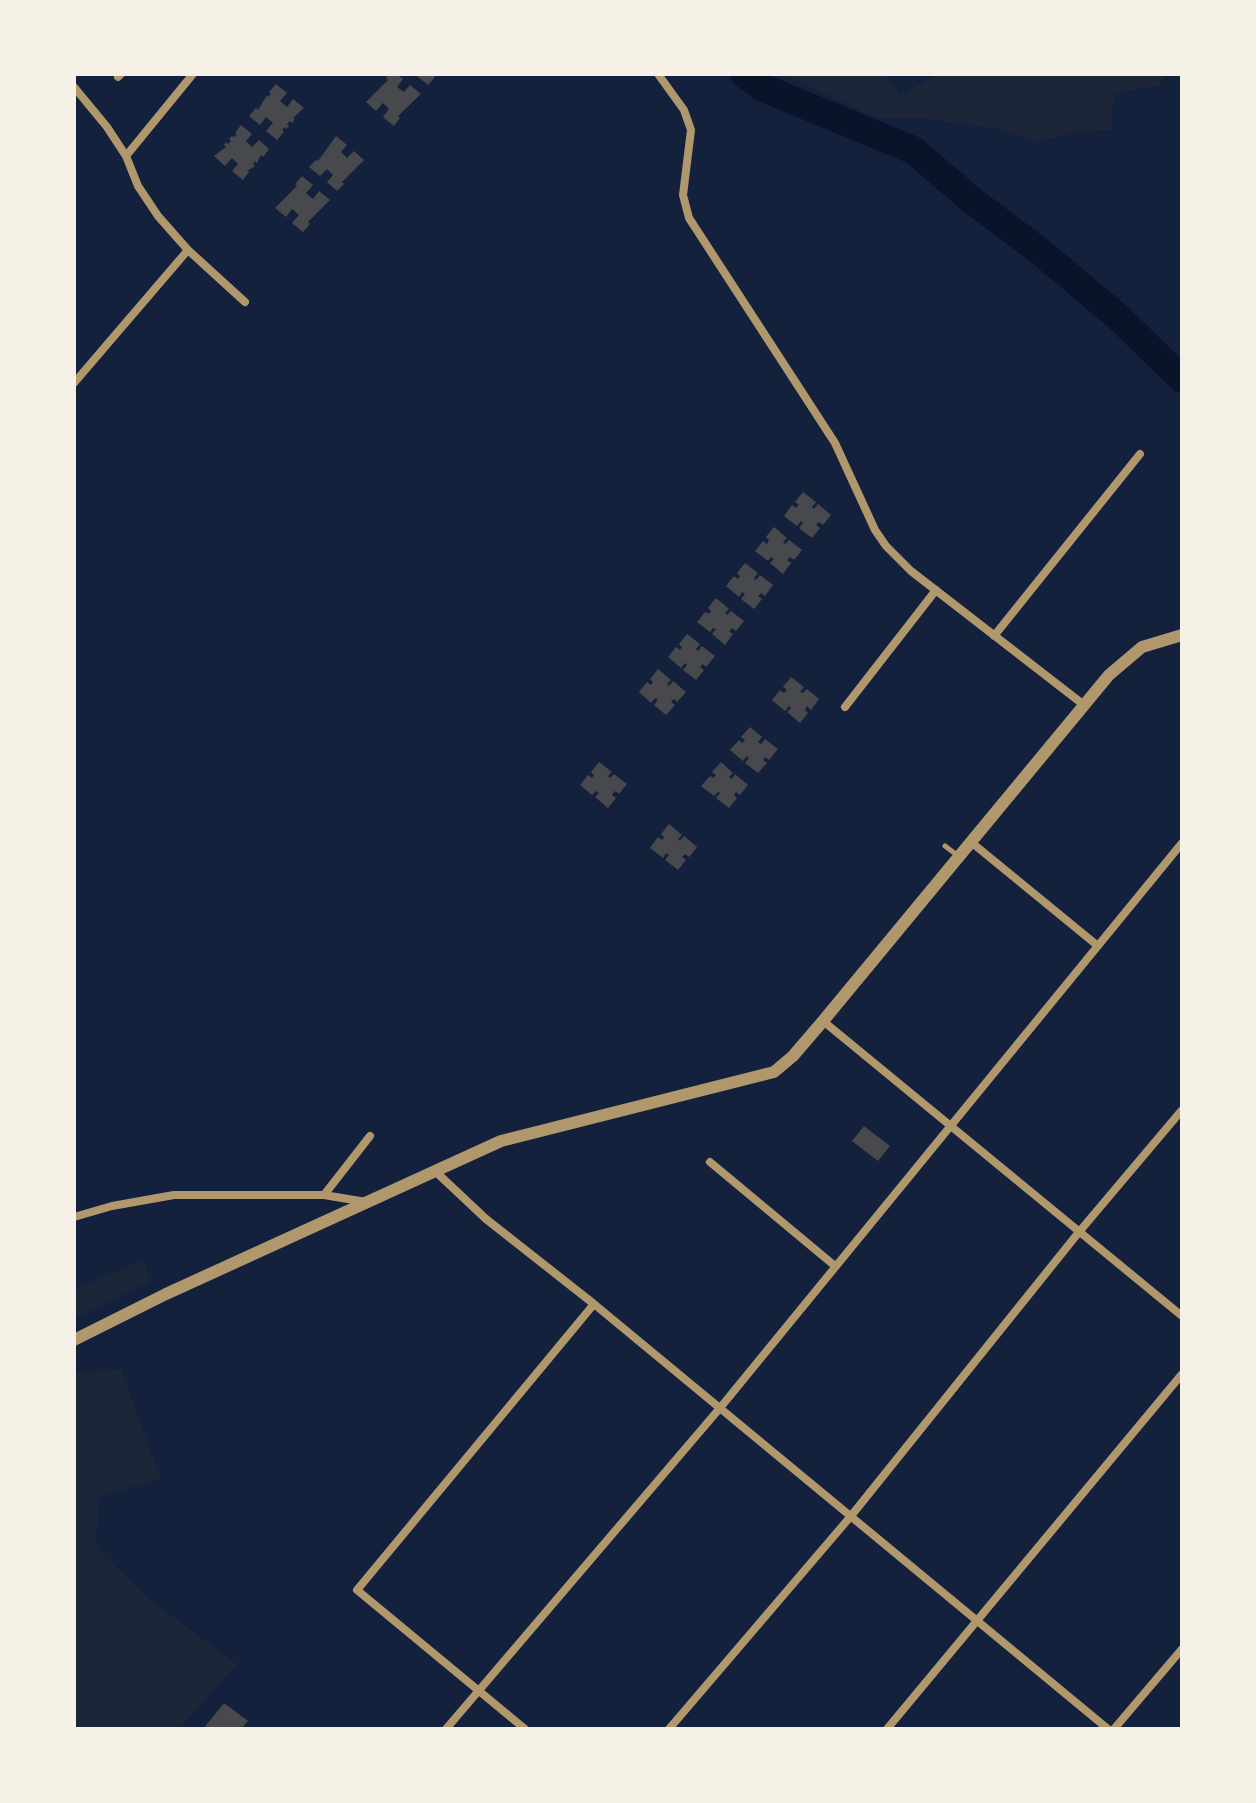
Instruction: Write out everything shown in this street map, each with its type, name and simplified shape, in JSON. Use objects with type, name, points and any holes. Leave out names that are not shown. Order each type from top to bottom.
[{"type":"street","points":[[126,156],[193,74]]},
{"type":"street","points":[[658,74],[684,110],[691,130],[683,195],[695,230],[835,443],[875,530],[899,560],[1084,705]]},
{"type":"street","points":[[76,94],[107,127],[158,216],[188,250],[245,302]]},
{"type":"street","points":[[74,383],[188,250]]},
{"type":"street","points":[[994,636],[1140,454]]},
{"type":"street","points":[[845,707],[936,590]]},
{"type":"street","points":[[74,1340],[166,1294],[514,1136],[765,1076],[784,1064],[1109,675],[1142,647],[1182,635]]},
{"type":"street","points":[[971,842],[1098,946]]},
{"type":"street","points":[[446,1729],[720,1408],[1182,843]]},
{"type":"street","points":[[823,1021],[1182,1316]]},
{"type":"street","points":[[669,1729],[851,1516],[1079,1232],[1182,1110]]},
{"type":"street","points":[[324,1195],[370,1136]]},
{"type":"street","points":[[710,1162],[835,1266]]},
{"type":"street","points":[[436,1172],[486,1219],[594,1304],[1108,1729]]},
{"type":"street","points":[[74,1217],[112,1206],[174,1195],[324,1195],[369,1203]]},
{"type":"street","points":[[525,1729],[357,1590],[594,1304]]},
{"type":"street","points":[[887,1729],[1182,1374]]},
{"type":"street","points":[[1114,1729],[1182,1649]]},
{"type":"lane","points":[[945,846],[959,857]]},
{"type":"shaded area","points":[[782,74],[884,74],[900,96],[938,74],[1165,74],[1160,85],[1114,94],[1111,130],[1075,132],[1037,142],[993,128],[920,118],[878,118]]},
{"type":"shaded area","points":[[142,1260],[151,1281],[74,1318],[74,1289]]},
{"type":"shaded area","points":[[121,1370],[161,1479],[100,1496],[96,1541],[104,1556],[148,1598],[237,1664],[179,1729],[74,1729],[74,1373]]},
{"type":"building","points":[[389,74],[397,74],[403,79],[397,87],[404,92],[410,85],[421,94],[398,116],[400,118],[394,126],[383,117],[389,109],[383,103],[376,111],[366,102],[388,80]]},
{"type":"building","points":[[434,74],[435,77],[428,85],[417,76]]},
{"type":"building","points":[[276,84],[287,93],[280,101],[287,107],[293,99],[304,108],[292,123],[287,124],[289,126],[282,130],[284,132],[277,140],[266,131],[273,123],[266,117],[260,125],[249,116],[256,108],[258,110]]},
{"type":"building","points":[[241,125],[252,134],[246,141],[252,147],[259,140],[269,149],[257,163],[255,161],[255,166],[247,171],[243,180],[232,171],[238,164],[232,158],[225,166],[214,156],[226,147],[226,142],[231,141],[229,139],[237,134]]},
{"type":"building","points":[[336,136],[347,145],[341,152],[347,158],[354,151],[364,160],[337,191],[327,182],[333,175],[327,169],[320,176],[309,167],[318,161]]},
{"type":"building","points":[[302,176],[313,185],[306,193],[313,199],[319,191],[330,200],[308,222],[310,224],[303,232],[292,223],[299,215],[292,209],[286,217],[275,208],[297,186],[295,184]]},
{"type":"building","points":[[803,492],[816,502],[812,507],[814,509],[818,504],[831,515],[823,525],[819,522],[816,525],[820,528],[812,538],[799,528],[803,523],[801,521],[797,526],[784,516],[792,505],[796,508],[799,505],[795,502]]},
{"type":"building","points":[[774,527],[787,538],[783,542],[785,544],[789,540],[802,550],[794,560],[790,557],[787,560],[791,563],[783,574],[770,563],[774,559],[771,557],[768,561],[755,551],[763,541],[767,544],[769,540],[766,537]]},
{"type":"building","points":[[745,563],[758,573],[754,578],[756,580],[760,575],[773,585],[765,596],[761,593],[758,596],[762,599],[754,609],[741,599],[745,594],[742,592],[739,597],[726,586],[734,576],[738,579],[740,576],[737,573]]},
{"type":"building","points":[[716,598],[729,609],[725,613],[727,615],[731,611],[744,621],[736,631],[732,628],[729,631],[733,634],[725,645],[712,634],[716,629],[710,632],[697,622],[705,612],[709,614],[711,611],[708,608]]},
{"type":"building","points":[[687,634],[700,644],[696,649],[698,651],[702,646],[715,656],[706,667],[703,664],[700,667],[704,670],[696,680],[683,670],[687,665],[685,663],[681,668],[668,657],[676,647],[680,650],[682,647],[679,644]]},
{"type":"building","points":[[658,669],[671,680],[667,684],[669,686],[673,681],[686,692],[677,702],[674,699],[671,702],[675,705],[666,715],[654,705],[658,700],[655,698],[651,703],[639,692],[647,682],[651,685],[653,682],[650,679]]},
{"type":"building","points":[[791,677],[804,687],[800,692],[807,689],[819,699],[811,710],[807,706],[805,710],[808,713],[800,723],[787,712],[791,708],[789,706],[785,711],[772,700],[780,690],[784,693],[787,690],[783,687]]},
{"type":"building","points":[[750,727],[762,737],[758,742],[761,744],[765,739],[778,749],[769,760],[765,757],[763,760],[767,763],[758,773],[745,763],[749,758],[747,756],[743,761],[730,750],[739,740],[742,743],[745,740],[741,737]]},
{"type":"building","points":[[599,762],[612,772],[608,776],[610,778],[614,774],[627,784],[619,794],[615,791],[612,795],[616,798],[608,808],[595,797],[599,793],[596,791],[592,795],[580,785],[588,775],[592,778],[594,775],[591,772]]},
{"type":"building","points":[[721,762],[733,773],[729,777],[732,779],[735,774],[748,785],[740,795],[736,792],[734,795],[737,798],[729,808],[716,798],[720,793],[714,796],[701,786],[710,776],[713,778],[716,775],[712,772]]},
{"type":"building","points":[[669,824],[682,835],[678,839],[680,841],[684,836],[697,847],[689,857],[685,854],[682,857],[686,860],[678,870],[665,860],[669,855],[666,853],[663,858],[650,848],[658,837],[662,840],[664,837],[661,834]]},
{"type":"building","points":[[864,1126],[890,1146],[878,1161],[852,1141]]},
{"type":"building","points":[[224,1703],[248,1721],[241,1729],[203,1729]]},
{"type":"waterway","points":[[744,74],[761,87],[913,150],[1118,317],[1182,379]]}]
